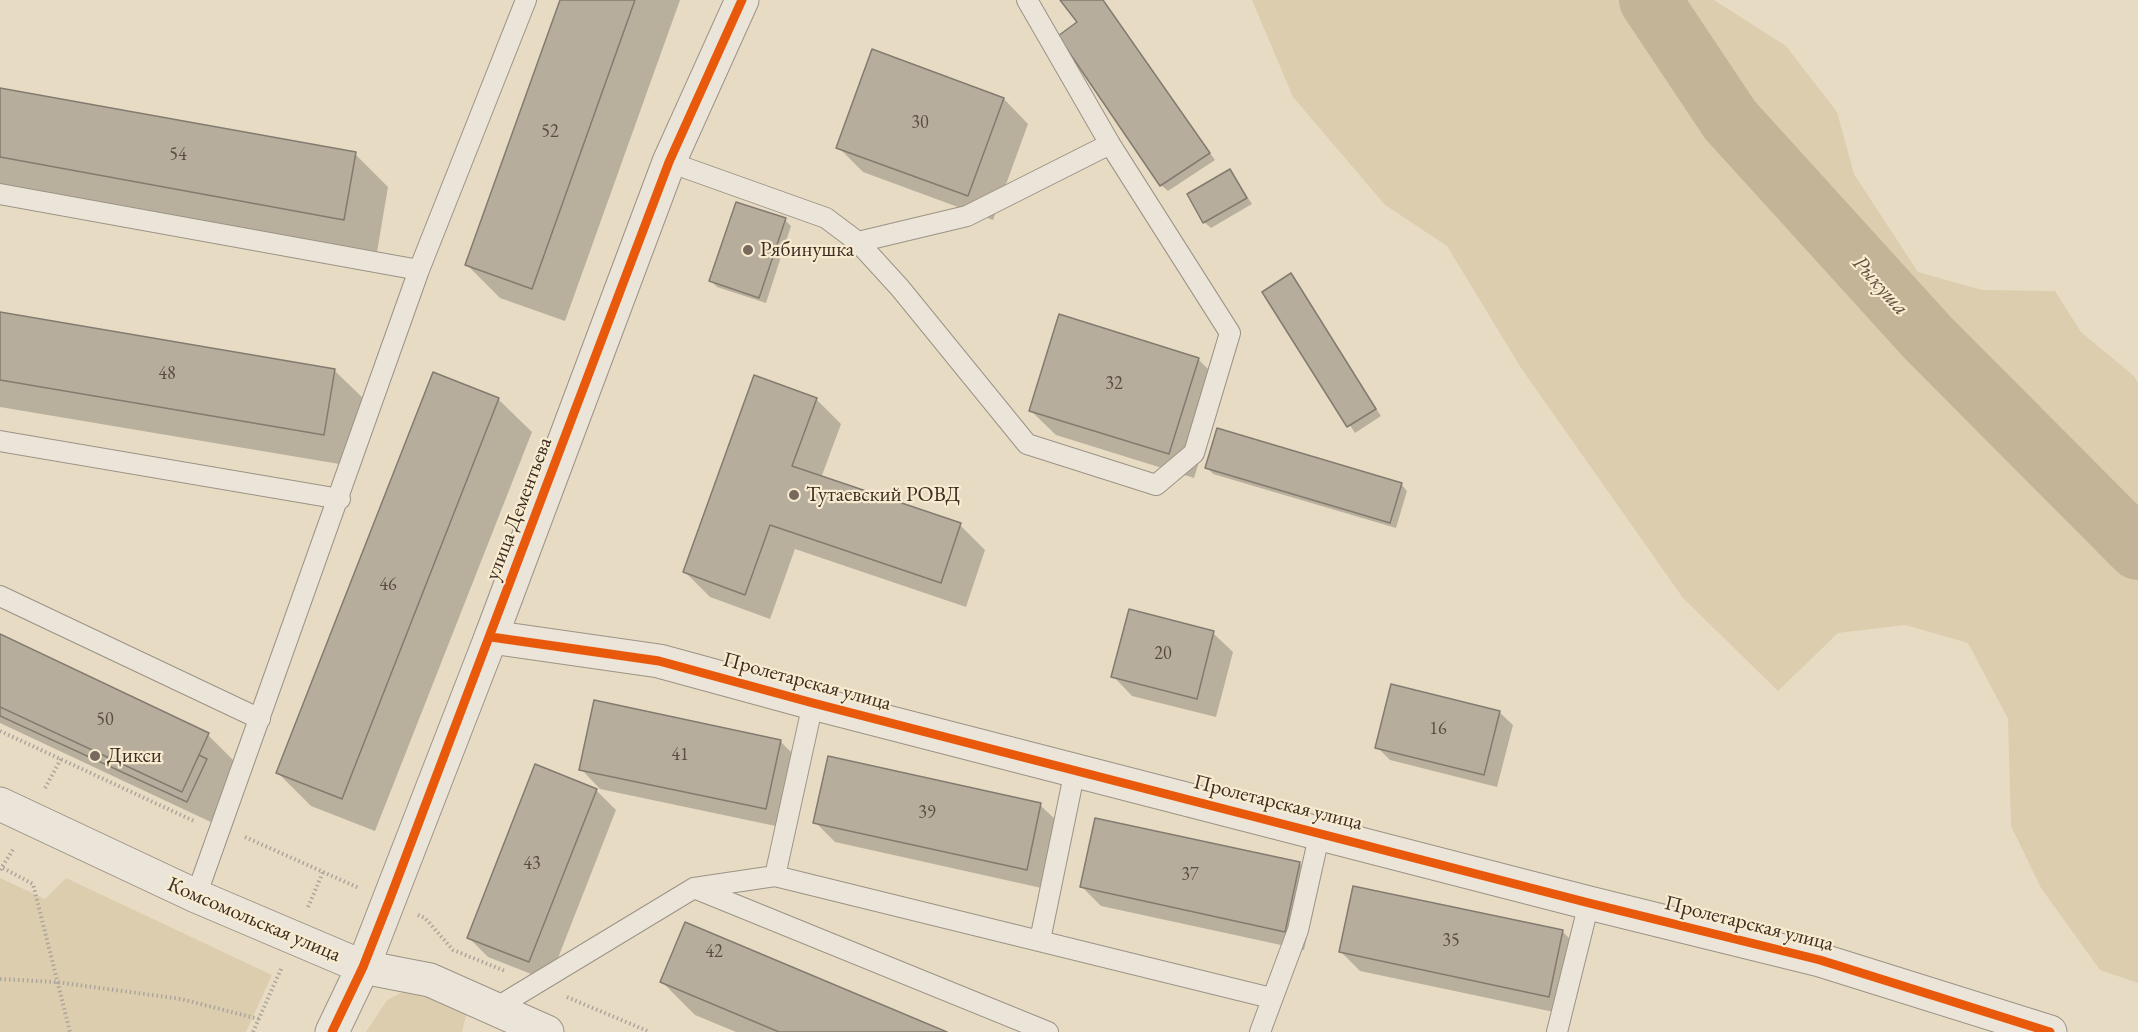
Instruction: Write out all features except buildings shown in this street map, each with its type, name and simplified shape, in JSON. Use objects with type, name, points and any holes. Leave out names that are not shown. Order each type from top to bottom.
[{"type":"street","name":"улица Дементьева","points":[[332,1032],[363,967],[491,637],[669,162],[742,0]]},
{"type":"street","name":"Пролетарская улица","points":[[491,637],[659,661],[813,703],[1589,903],[1820,960],[2040,1030]]},
{"type":"street","name":"Комсомольская улица","points":[[0,804],[196,896],[363,967],[430,980],[547,1032]]},
{"type":"lane","points":[[196,896],[340,499],[419,270],[526,0]]},
{"type":"lane","points":[[669,162],[826,218],[858,242],[900,288],[1027,444],[1156,486],[1194,453],[1230,333],[1110,144],[1027,0]]},
{"type":"lane","points":[[858,242],[967,216],[1110,144]]},
{"type":"lane","points":[[0,194],[419,270]]},
{"type":"lane","points":[[0,441],[340,499]]},
{"type":"lane","points":[[0,596],[260,719]]},
{"type":"lane","points":[[775,876],[813,703]]},
{"type":"lane","points":[[1040,940],[1075,770]]},
{"type":"lane","points":[[1260,1032],[1298,930],[1320,832]]},
{"type":"lane","points":[[494,1009],[694,888],[775,876],[1272,998]]},
{"type":"lane","points":[[694,888],[1048,1032]]},
{"type":"lane","points":[[1557,1032],[1589,903]]},
{"type":"path","points":[[0,730],[425,918],[453,950],[650,1032]]},
{"type":"path","points":[[3,868],[33,884],[70,1032]]},
{"type":"path","points":[[0,979],[56,981],[181,999],[259,1019]]},
{"type":"shaded area","points":[[1252,0],[1714,0],[1786,46],[1837,112],[1854,174],[1918,272],[1982,290],[2055,291],[2081,332],[2134,376],[2138,383],[2138,983],[2100,970],[2041,888],[2011,826],[2008,719],[1968,643],[1905,625],[1838,633],[1778,691],[1683,598],[1521,368],[1447,246],[1385,205],[1293,97]]},
{"type":"shaded area","points":[[0,878],[45,899],[66,878],[272,975],[246,1032],[0,1032]]},
{"type":"shaded area","points":[[419,991],[467,1011],[462,1032],[366,1032],[387,1000],[403,992]]},
{"type":"waterway","name":"Рыкуша","points":[[1650,0],[1730,120],[1928,338],[2138,549]]},
{"type":"cycle path","points":[[332,1032],[363,967],[389,901],[669,162],[742,0]]},
{"type":"cycle path","points":[[491,637],[659,661],[813,703],[1589,903],[1820,960],[2050,1032]]},
{"type":"place","name":"Рябинушка","points":[[748,250]]},
{"type":"place","name":"Тутаевский РОВД","points":[[794,495]]},
{"type":"place","name":"Дикси","points":[[95,756]]}]
